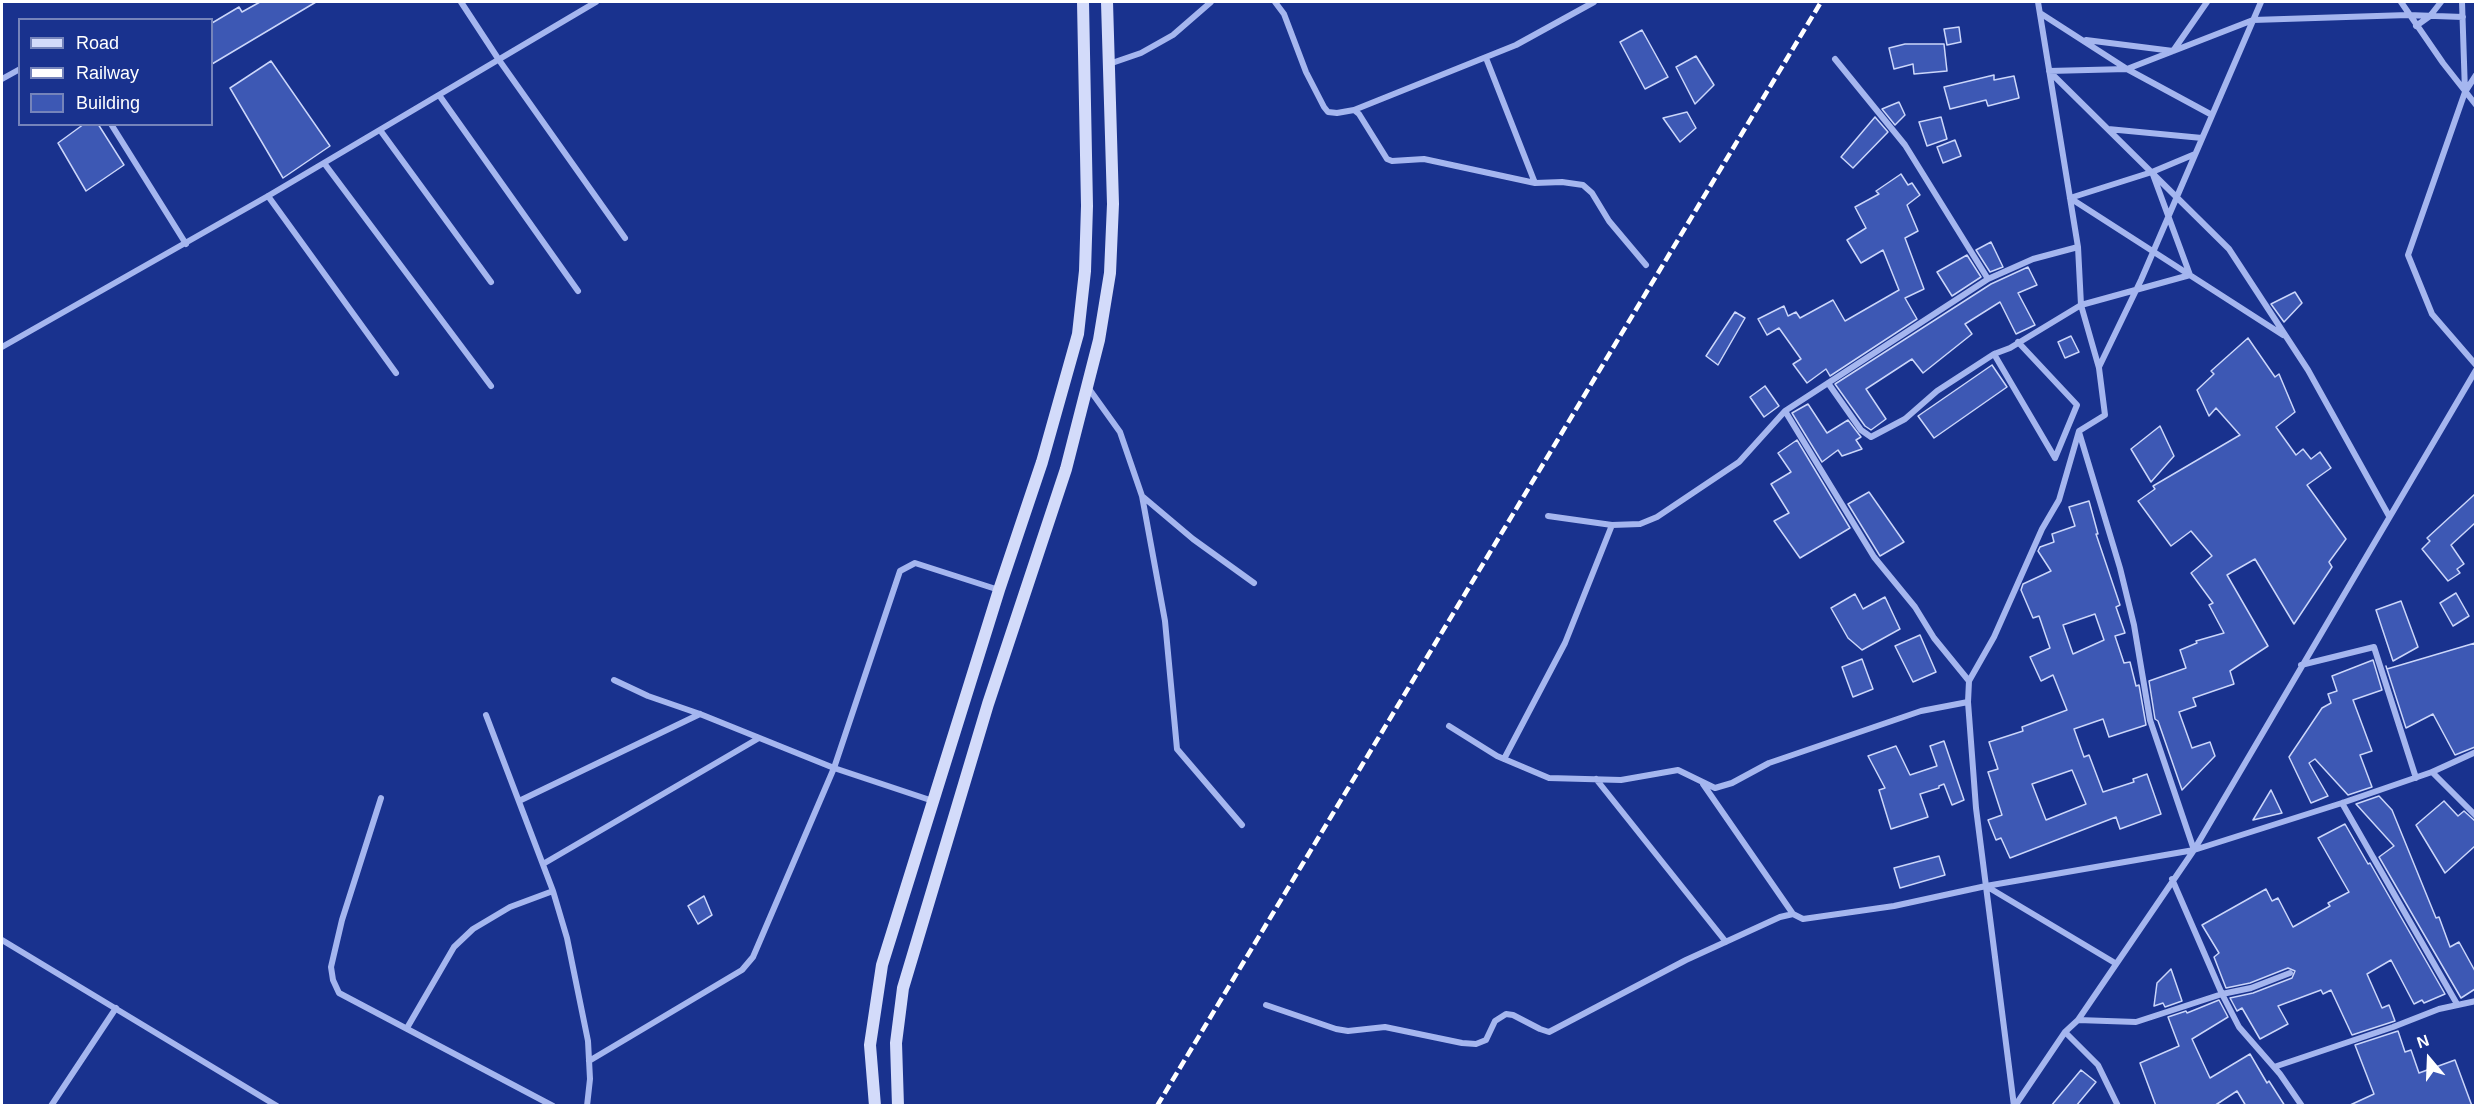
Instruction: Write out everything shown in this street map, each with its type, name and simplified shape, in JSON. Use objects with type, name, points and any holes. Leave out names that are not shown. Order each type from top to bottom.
[{"type":"main road","points":[[875,1106],[870,1045],[882,965],[999,590],[1042,462],[1078,334],[1085,271],[1088,207],[1083,2]]},
{"type":"main road","points":[[898,1106],[896,1043],[903,988],[988,704],[1066,469],[1099,340],[1110,273],[1113,204],[1107,2]]},
{"type":"street","points":[[462,2],[499,60],[625,238]]},
{"type":"street","points":[[2,347],[186,244],[596,2]]},
{"type":"street","points":[[1109,64],[1141,53],[1173,35],[1211,2]]},
{"type":"street","points":[[1275,2],[1284,14],[1306,72],[1324,107],[1328,112],[1337,113],[1354,110],[1486,58],[1516,45],[1594,2]]},
{"type":"street","points":[[2014,1106],[1976,808],[1968,702],[1969,681],[1994,637],[2042,529],[2059,500],[2079,430],[2104,415],[2098,368],[2081,305],[2078,247],[2038,2]]},
{"type":"street","points":[[2173,51],[2207,2]]},
{"type":"street","points":[[2098,368],[2154,251],[2261,2]]},
{"type":"street","points":[[2401,2],[2408,15],[2475,105]]},
{"type":"street","points":[[2416,26],[2430,16],[2441,2]]},
{"type":"street","points":[[2462,2],[2465,92]]},
{"type":"street","points":[[2040,13],[2127,69],[2212,115]]},
{"type":"street","points":[[2049,71],[2127,69],[2253,20],[2408,15],[2463,17]]},
{"type":"street","points":[[2082,40],[2173,51]]},
{"type":"street","points":[[1486,58],[1535,183]]},
{"type":"street","points":[[1835,59],[1905,145],[1988,279]]},
{"type":"street","points":[[2,79],[18,70]]},
{"type":"street","points":[[2049,71],[2229,249],[2308,370],[2389,516]]},
{"type":"street","points":[[2475,75],[2465,92],[2408,255],[2432,314],[2475,365]]},
{"type":"street","points":[[439,95],[578,291]]},
{"type":"street","points":[[1354,110],[1364,119],[1387,159],[1424,159],[1535,183],[1562,182],[1583,185],[1592,193],[1609,221],[1646,265]]},
{"type":"street","points":[[112,126],[186,244]]},
{"type":"street","points":[[2108,129],[2202,138]]},
{"type":"street","points":[[380,130],[491,282]]},
{"type":"street","points":[[2070,198],[2152,172],[2196,153]]},
{"type":"street","points":[[324,163],[491,386]]},
{"type":"street","points":[[2152,172],[2190,275]]},
{"type":"street","points":[[268,196],[396,373]]},
{"type":"street","points":[[2070,198],[2286,337]]},
{"type":"street","points":[[1548,516],[1612,525],[1640,524],[1657,517],[1739,462],[1785,411],[1988,279],[2033,259],[2078,247]]},
{"type":"street","points":[[1828,383],[1861,430],[1871,437],[1905,419],[1936,391],[1994,354],[2010,348],[2081,305],[2190,275]]},
{"type":"street","points":[[1994,354],[2055,458],[2077,405],[2018,342]]},
{"type":"street","points":[[2014,1106],[2065,1032],[2078,1020],[2172,879],[2194,850],[2475,370]]},
{"type":"street","points":[[1087,385],[1120,432],[1143,496],[1165,621],[1177,749],[1242,825]]},
{"type":"street","points":[[1785,411],[1874,557],[1915,607],[1934,638],[1969,681]]},
{"type":"street","points":[[2079,430],[2120,568],[2134,625],[2150,720],[2194,850]]},
{"type":"street","points":[[1143,496],[1193,539],[1254,583]]},
{"type":"street","points":[[1504,759],[1565,642],[1612,525]]},
{"type":"street","points":[[589,1061],[742,970],[753,957],[834,768],[900,571],[915,563],[999,590]]},
{"type":"street","points":[[2301,666],[2374,647],[2416,778]]},
{"type":"street","points":[[614,680],[648,696],[700,714],[834,768],[934,801]]},
{"type":"street","points":[[1449,726],[1504,759],[1549,778],[1621,780],[1678,770],[1715,788],[1724,786],[1769,763],[1921,711],[1968,702]]},
{"type":"street","points":[[519,801],[700,714]]},
{"type":"street","points":[[486,715],[553,891],[567,938],[588,1041],[587,1106]]},
{"type":"street","points":[[543,864],[759,738]]},
{"type":"street","points":[[1703,783],[1793,914],[1803,919],[1894,906],[1986,886],[2194,850],[2416,778],[2475,752]]},
{"type":"street","points":[[2432,772],[2475,816]]},
{"type":"street","points":[[1596,779],[1726,942]]},
{"type":"street","points":[[381,798],[342,920],[331,967],[333,980],[339,993],[553,1106]]},
{"type":"street","points":[[2342,803],[2457,1004]]},
{"type":"street","points":[[2172,879],[2222,994],[2239,1027],[2274,1067],[2302,1106]]},
{"type":"street","points":[[1986,886],[2115,963]]},
{"type":"street","points":[[407,1028],[454,946],[473,929],[510,907],[553,891]]},
{"type":"street","points":[[1266,1005],[1336,1029],[1348,1031],[1385,1027],[1462,1043],[1476,1044],[1486,1040],[1495,1021],[1506,1014],[1549,1032],[1686,960],[1780,917],[1793,914]]},
{"type":"street","points":[[2,940],[277,1106]]},
{"type":"street","points":[[2078,1020],[2136,1022],[2251,987],[2290,972]]},
{"type":"street","points":[[2274,1067],[2457,1004],[2475,1001]]},
{"type":"street","points":[[52,1105],[116,1008]]},
{"type":"street","points":[[2065,1032],[2098,1065],[2118,1106]]},
{"type":"building","points":[[260,2],[316,2],[213,63],[213,22],[239,7],[242,12]]},
{"type":"building","points":[[1959,27],[1961,42],[1947,45],[1944,29]]},
{"type":"building","points":[[1642,30],[1668,77],[1645,89],[1620,42]]},
{"type":"building","points":[[1905,44],[1944,44],[1947,71],[1914,74],[1913,64],[1894,69],[1889,48]]},
{"type":"building","points":[[1696,56],[1714,85],[1695,104],[1676,67]]},
{"type":"building","points":[[271,61],[330,146],[283,178],[230,88]]},
{"type":"building","points":[[1994,75],[1994,80],[2014,76],[2019,98],[1988,106],[1986,100],[1950,109],[1944,87]]},
{"type":"building","points":[[1899,102],[1905,115],[1895,125],[1882,109]]},
{"type":"building","points":[[1687,112],[1696,128],[1680,142],[1663,118]]},
{"type":"building","points":[[1875,117],[1888,132],[1853,168],[1841,157]]},
{"type":"building","points":[[1941,117],[1947,139],[1927,146],[1919,122]]},
{"type":"building","points":[[81,126],[99,126],[124,165],[86,191],[58,143]]},
{"type":"building","points":[[1955,140],[1961,156],[1943,163],[1937,147]]},
{"type":"building","points":[[1901,174],[1908,185],[1912,183],[1920,195],[1907,205],[1918,231],[1905,238],[1924,289],[1905,298],[1917,319],[1830,376],[1826,369],[1807,383],[1793,364],[1801,359],[1779,328],[1767,335],[1758,319],[1784,306],[1788,316],[1796,312],[1800,318],[1833,300],[1845,321],[1899,290],[1883,250],[1861,263],[1847,240],[1866,228],[1855,207],[1879,194],[1876,191]]},
{"type":"building","points":[[1991,242],[2003,267],[1990,272],[1976,250]]},
{"type":"building","points":[[1967,255],[1981,277],[1952,296],[1937,272]]},
{"type":"building","points":[[2028,267],[2037,285],[2018,293],[2035,325],[2016,334],[2000,302],[1965,324],[1972,334],[1923,373],[1912,359],[1866,389],[1886,419],[1871,430],[1865,426],[1835,384],[1991,284]]},
{"type":"building","points":[[2295,292],[2302,303],[2284,322],[2271,304]]},
{"type":"building","points":[[1735,312],[1745,318],[1718,365],[1706,356]]},
{"type":"building","points":[[2071,336],[2079,352],[2065,358],[2058,342]]},
{"type":"building","points":[[2248,338],[2275,377],[2279,374],[2295,412],[2276,427],[2296,455],[2303,449],[2311,459],[2320,452],[2331,468],[2307,485],[2346,539],[2329,562],[2332,567],[2294,624],[2255,559],[2227,575],[2268,646],[2230,671],[2234,684],[2193,698],[2196,706],[2179,712],[2192,748],[2210,742],[2215,756],[2182,790],[2158,721],[2155,719],[2149,681],[2186,668],[2180,650],[2197,643],[2196,641],[2224,633],[2209,605],[2213,603],[2191,573],[2212,556],[2191,531],[2171,546],[2138,501],[2155,489],[2153,486],[2240,435],[2216,408],[2209,416],[2197,390],[2214,374],[2211,371]]},
{"type":"building","points":[[1992,365],[2007,387],[1934,438],[1918,416]]},
{"type":"building","points":[[1765,386],[1779,406],[1764,417],[1750,397]]},
{"type":"building","points":[[1808,404],[1827,433],[1848,420],[1861,437],[1856,440],[1862,449],[1842,456],[1838,450],[1822,462],[1792,413]]},
{"type":"building","points":[[2160,426],[2174,456],[2151,482],[2131,449]]},
{"type":"building","points":[[1797,440],[1850,528],[1800,558],[1774,521],[1789,513],[1771,484],[1791,472],[1778,453]]},
{"type":"building","points":[[1869,492],[1904,542],[1880,556],[1848,504]]},
{"type":"building","points":[[2475,494],[2475,523],[2451,545],[2464,564],[2457,569],[2460,573],[2448,581],[2422,549],[2430,541],[2427,538]]},
{"type":"building","points":[[2089,501],[2098,534],[2096,534],[2120,605],[2116,607],[2125,633],[2115,636],[2124,663],[2130,662],[2136,686],[2139,685],[2146,725],[2109,737],[2103,719],[2074,729],[2084,757],[2089,755],[2103,792],[2134,782],[2133,779],[2147,774],[2161,814],[2120,829],[2116,817],[2010,858],[2001,838],[1996,840],[1988,820],[2002,815],[1988,772],[1998,769],[1989,742],[2023,731],[2022,727],[2067,710],[2053,675],[2041,681],[2030,657],[2050,648],[2039,616],[2033,618],[2021,590],[2023,584],[2051,571],[2038,551],[2040,547],[2054,542],[2052,534],[2075,526],[2069,507]],"holes":[[[2095,614],[2104,640],[2073,654],[2063,625]],[[2072,770],[2086,804],[2046,820],[2032,784]]]},
{"type":"building","points":[[2456,593],[2469,616],[2453,626],[2440,603]]},
{"type":"building","points":[[1855,594],[1863,609],[1885,597],[1900,629],[1862,650],[1848,638],[1831,608]]},
{"type":"building","points":[[2401,601],[2418,647],[2393,661],[2376,610]]},
{"type":"building","points":[[1920,635],[1936,672],[1913,682],[1895,646]]},
{"type":"building","points":[[2475,643],[2475,747],[2455,755],[2433,714],[2406,728],[2386,666],[2387,669]]},
{"type":"building","points":[[1862,659],[1873,689],[1853,697],[1842,667]]},
{"type":"building","points":[[2373,660],[2382,690],[2353,700],[2372,751],[2360,755],[2372,787],[2348,795],[2315,759],[2309,763],[2328,796],[2311,803],[2289,757],[2322,708],[2331,703],[2328,694],[2337,691],[2332,676]]},
{"type":"building","points":[[1944,741],[1964,800],[1952,805],[1944,784],[1920,794],[1928,817],[1891,829],[1879,790],[1885,788],[1868,756],[1896,746],[1910,775],[1937,766],[1930,746]]},
{"type":"building","points":[[2271,790],[2282,813],[2253,820]]},
{"type":"building","points":[[2379,796],[2392,810],[2450,947],[2459,942],[2475,971],[2475,989],[2461,998],[2379,857],[2394,846],[2356,804]]},
{"type":"building","points":[[2444,801],[2458,816],[2464,811],[2475,821],[2475,846],[2445,873],[2416,825]]},
{"type":"building","points":[[2345,824],[2445,994],[2424,1003],[2422,1000],[2414,1004],[2391,960],[2367,974],[2382,1008],[2389,1005],[2395,1021],[2352,1035],[2331,990],[2323,994],[2321,990],[2278,1006],[2288,1024],[2260,1039],[2242,1008],[2237,1011],[2230,998],[2253,993],[2292,978],[2295,971],[2288,968],[2250,983],[2226,988],[2214,957],[2219,953],[2202,925],[2266,889],[2272,901],[2278,898],[2293,927],[2330,906],[2328,903],[2349,892],[2318,838]]},
{"type":"building","points":[[1939,856],[1945,875],[1900,888],[1894,868]]},
{"type":"building","points":[[704,896],[712,915],[698,924],[688,906]]},
{"type":"building","points":[[2171,969],[2182,1001],[2165,1007],[2163,1003],[2154,1006],[2157,983]]},
{"type":"building","points":[[2219,1000],[2228,1017],[2192,1039],[2210,1078],[2250,1054],[2267,1083],[2269,1081],[2285,1106],[2246,1106],[2237,1091],[2214,1106],[2156,1106],[2140,1063],[2179,1046],[2168,1017],[2186,1011],[2187,1013]]},
{"type":"building","points":[[2398,1031],[2405,1052],[2411,1050],[2419,1073],[2455,1060],[2472,1106],[2348,1106],[2374,1094],[2355,1045]]},
{"type":"building","points":[[2081,1070],[2096,1082],[2076,1106],[2051,1106]]},
{"type":"railway","points":[[1157,1106],[1821,2]]}]
